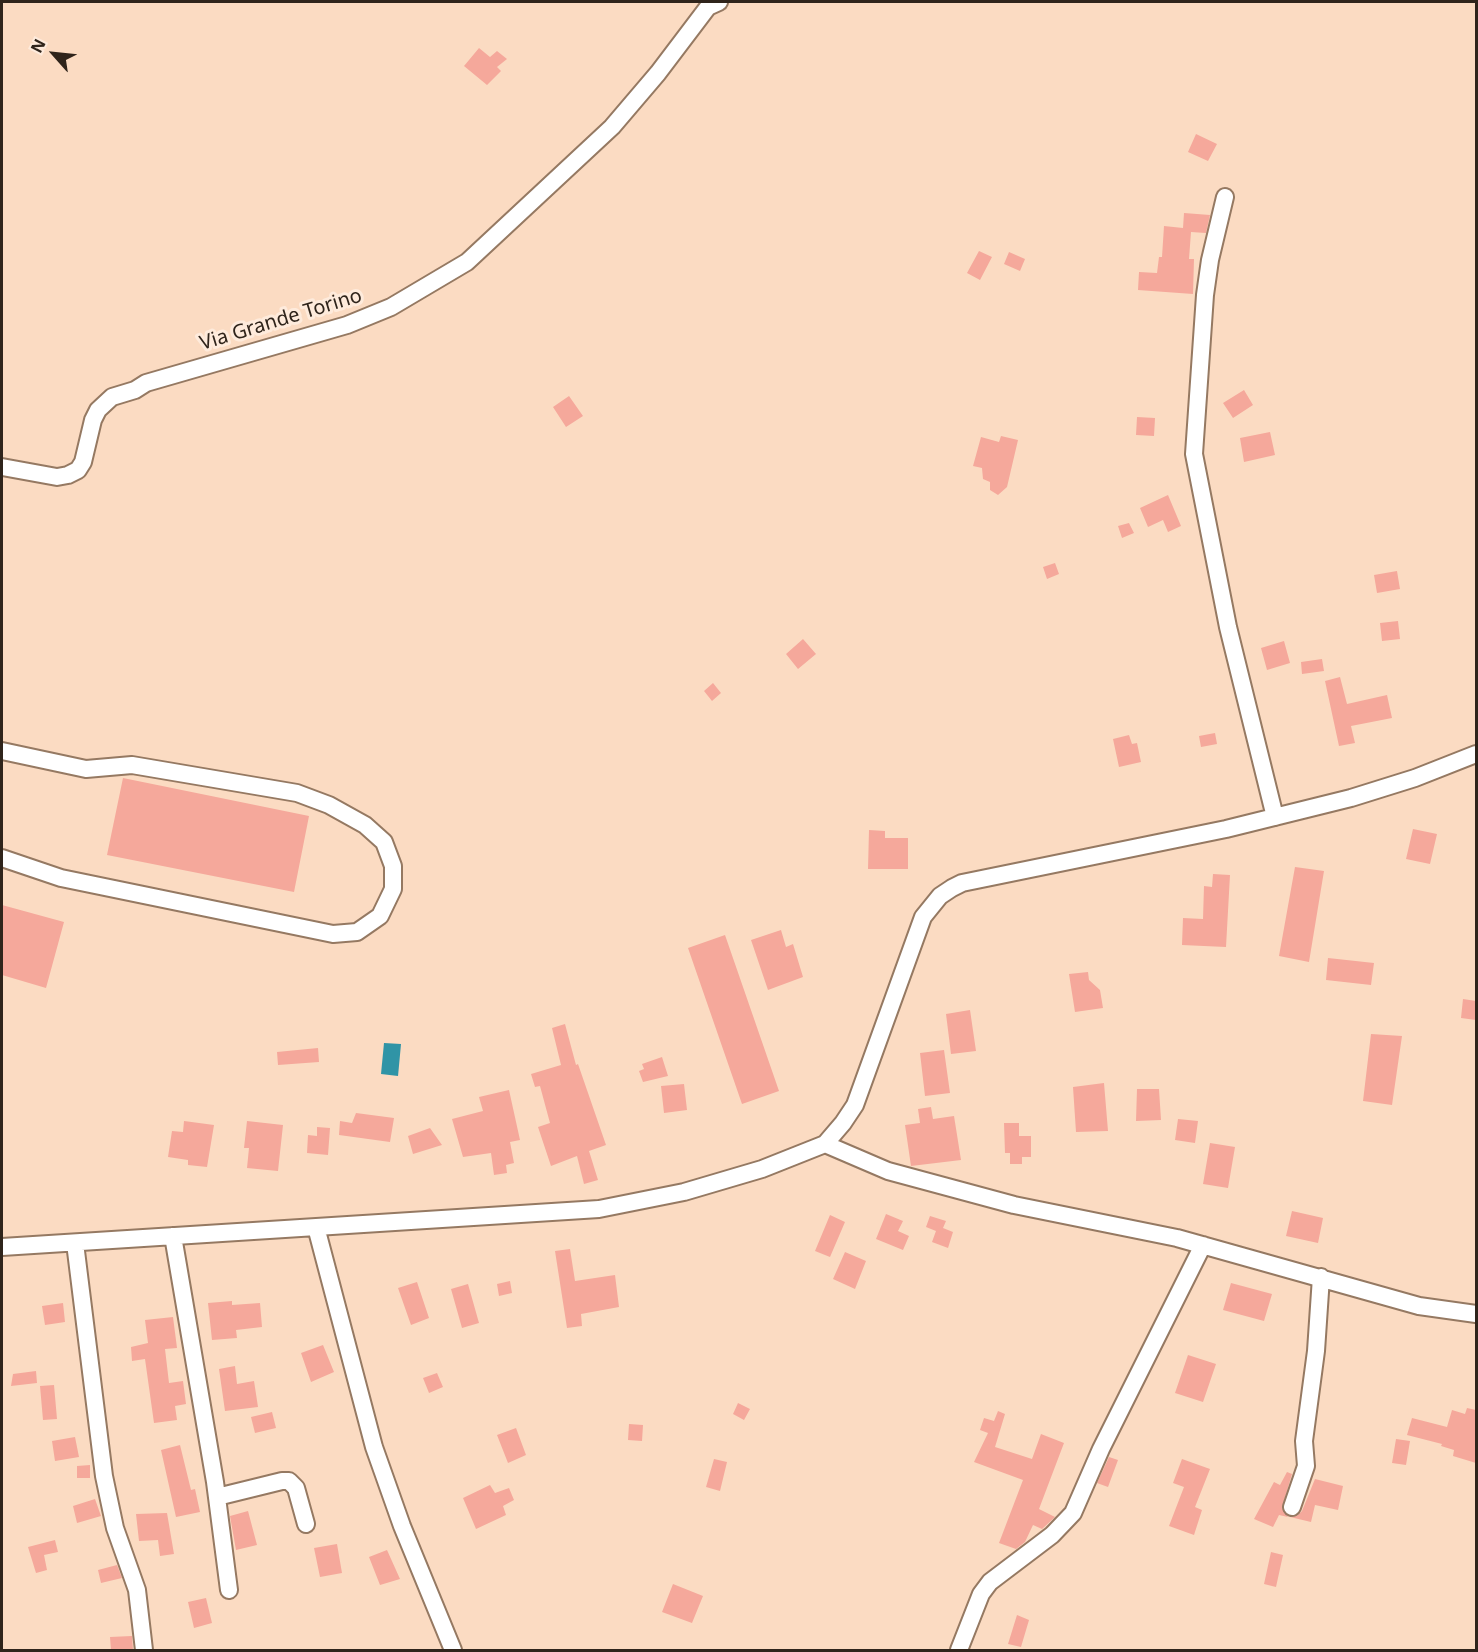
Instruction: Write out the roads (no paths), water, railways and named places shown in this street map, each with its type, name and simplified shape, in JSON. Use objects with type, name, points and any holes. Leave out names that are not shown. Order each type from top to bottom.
[{"type":"street","name":"Via Grande Torino","points":[[2,467],[57,477],[68,475],[78,470],[83,462],[93,420],[98,410],[112,398],[135,390],[146,383],[347,325],[391,306],[467,262],[612,127],[658,74],[708,8],[719,2]]},
{"type":"street","points":[[1225,197],[1210,260],[1205,295],[1194,454],[1228,627],[1275,817]]},
{"type":"street","points":[[2,751],[86,769],[132,765],[297,793],[330,806],[365,825],[384,842],[393,866],[393,889],[380,916],[357,932],[333,934],[61,878],[2,858]]},
{"type":"street","points":[[2,1247],[599,1209],[684,1192],[740,1176],[825,1144],[855,1105],[923,917],[940,896],[962,883],[1275,817],[1404,781],[1476,754]]},
{"type":"street","points":[[825,1144],[888,1171],[1014,1205],[1203,1245],[1419,1306],[1476,1314]]},
{"type":"street","points":[[316,1227],[374,1447],[402,1526],[453,1650]]},
{"type":"street","points":[[173,1236],[217,1497],[229,1590]]},
{"type":"street","points":[[75,1243],[104,1476],[115,1528],[137,1590],[144,1650]]},
{"type":"street","points":[[958,1650],[981,1594],[990,1582],[1052,1535],[1073,1513],[1101,1449],[1203,1245]]},
{"type":"street","points":[[1292,1507],[1306,1466],[1304,1441],[1316,1351],[1321,1277]]},
{"type":"street","points":[[217,1497],[282,1481],[289,1482],[296,1488],[306,1524]]},
{"type":"water","points":[[384,1043],[401,1044],[398,1076],[381,1074]]}]
